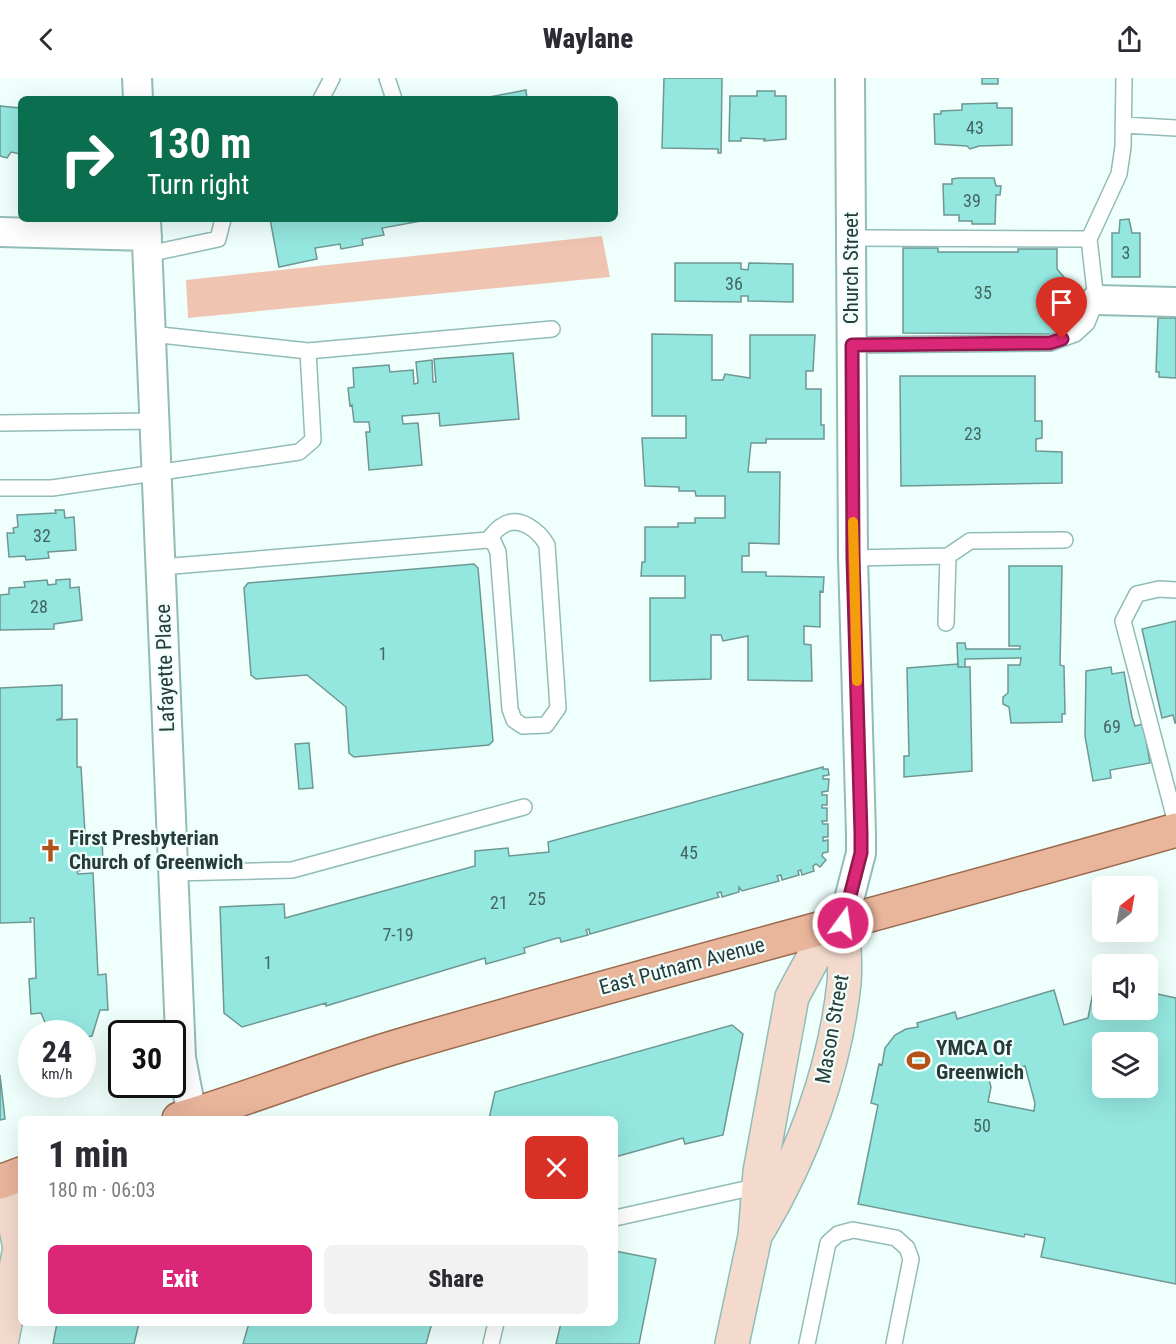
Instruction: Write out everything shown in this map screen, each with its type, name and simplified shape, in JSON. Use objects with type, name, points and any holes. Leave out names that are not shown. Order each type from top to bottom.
[{"type":"main road","name":"East Putnam Avenue","points":[[189,1116],[403,1045],[647,974],[843,923],[1176,831]]},
{"type":"street","points":[[137,78],[138,96]]},
{"type":"street","name":"Church Street","points":[[843,923],[861,853],[853,558],[850,78]]},
{"type":"street","points":[[0,232],[147,236]]},
{"type":"street","name":"Lafayette Place","points":[[147,236],[181,1058],[186,1116]]},
{"type":"street","points":[[1096,300],[1176,302]]},
{"type":"street","name":"Mason Street","points":[[734,1344],[755,1236],[759,1186],[792,997],[813,958],[843,923]]},
{"type":"street","name":"Mason Street","points":[[755,1236],[782,1190],[817,1109],[841,1002],[844,980],[843,923]]},
{"type":"street","points":[[9,1178],[18,1235]]},
{"type":"street","points":[[1,1344],[18,1258]]},
{"type":"lane","points":[[323,96],[332,78]]},
{"type":"lane","points":[[387,78],[393,96]]},
{"type":"lane","points":[[852,345],[1050,343],[1075,334],[1088,323],[1096,300],[1089,239],[1119,174],[1124,78]]},
{"type":"lane","points":[[1123,125],[1176,128]]},
{"type":"lane","points":[[147,236],[218,239],[222,222]]},
{"type":"lane","points":[[851,238],[1089,239]]},
{"type":"lane","points":[[151,334],[308,351],[552,329]]},
{"type":"lane","points":[[0,488],[52,488],[299,452],[313,440],[308,351]]},
{"type":"lane","points":[[0,423],[155,421]]},
{"type":"lane","points":[[161,567],[488,540],[494,543],[498,552],[510,709],[514,720],[523,726],[546,725],[558,708],[547,545],[541,535],[530,526],[513,522],[502,525],[488,540]]},
{"type":"lane","points":[[853,558],[948,556],[970,541],[1065,540]]},
{"type":"lane","points":[[946,623],[948,556]]},
{"type":"lane","points":[[1176,590],[1159,589],[1137,594],[1123,621],[1176,823]]},
{"type":"lane","points":[[173,873],[292,870],[524,807]]},
{"type":"lane","points":[[618,1217],[759,1186]]},
{"type":"lane","points":[[807,1344],[828,1243],[838,1234],[852,1230],[896,1239],[907,1248],[911,1259],[894,1344]]},
{"type":"lane","points":[[491,1344],[495,1326]]},
{"type":"shaded area","points":[[602,236],[610,277],[188,318],[186,280]]},
{"type":"building","points":[[664,78],[722,78],[721,153],[718,153],[718,149],[662,148]]},
{"type":"building","points":[[982,78],[998,78],[998,84],[982,84]]},
{"type":"building","points":[[526,90],[527,96],[495,96]]},
{"type":"building","points":[[757,91],[775,91],[775,96],[786,96],[786,139],[764,141],[765,139],[741,138],[741,141],[729,141],[730,96],[757,96]]},
{"type":"building","points":[[997,103],[997,108],[1012,108],[1012,145],[979,146],[970,149],[967,146],[935,144],[934,114],[941,114],[941,111],[962,110],[962,104]]},
{"type":"building","points":[[0,106],[18,108],[18,153],[11,152],[7,158],[0,156]]},
{"type":"building","points":[[994,178],[996,186],[1001,186],[1000,195],[996,195],[995,224],[972,224],[972,221],[959,221],[959,215],[944,215],[943,184],[952,184],[952,179]]},
{"type":"building","points":[[1129,219],[1132,233],[1140,233],[1140,277],[1112,277],[1112,233],[1119,233],[1120,220]]},
{"type":"building","points":[[271,222],[415,222],[382,228],[384,235],[362,239],[363,245],[341,249],[340,244],[315,248],[317,259],[279,267]]},
{"type":"building","points":[[903,248],[938,248],[938,252],[1018,252],[1018,249],[1057,249],[1057,269],[1064,277],[1068,292],[1067,302],[1057,314],[1057,334],[903,333]]},
{"type":"building","points":[[675,263],[741,263],[741,269],[748,270],[749,263],[793,264],[793,302],[748,301],[748,296],[741,296],[741,302],[675,301]]},
{"type":"building","points":[[1158,318],[1176,318],[1176,378],[1159,377],[1159,372],[1156,372]]},
{"type":"building","points":[[652,334],[712,335],[712,380],[723,380],[725,374],[750,378],[750,335],[815,335],[813,371],[806,371],[806,389],[821,389],[821,425],[824,425],[824,439],[766,439],[766,443],[751,443],[748,472],[780,472],[779,544],[749,543],[749,556],[742,556],[742,572],[766,572],[766,576],[824,577],[823,592],[820,591],[820,627],[804,626],[804,644],[811,645],[812,681],[748,680],[748,636],[723,641],[721,635],[711,635],[711,679],[650,681],[650,598],[685,598],[685,576],[641,576],[642,562],[645,562],[645,527],[678,527],[678,523],[695,523],[695,518],[725,518],[725,496],[696,496],[695,491],[679,491],[679,487],[645,486],[642,438],[686,438],[686,416],[652,416]]},
{"type":"building","points":[[513,353],[519,419],[440,426],[439,413],[402,416],[403,424],[418,423],[422,465],[369,470],[366,432],[370,432],[369,422],[354,422],[352,405],[350,406],[348,388],[354,387],[353,368],[389,365],[390,372],[413,370],[414,384],[418,383],[416,362],[432,360],[433,382],[436,382],[434,359]]},
{"type":"building","points":[[900,376],[1035,376],[1035,421],[1042,421],[1042,438],[1036,439],[1036,451],[1062,452],[1062,483],[901,486]]},
{"type":"building","points":[[55,510],[64,510],[65,518],[74,517],[76,550],[48,552],[49,558],[26,560],[25,556],[9,557],[7,533],[14,533],[13,528],[18,527],[17,515],[56,513]]},
{"type":"building","points":[[474,564],[478,568],[493,741],[489,745],[354,757],[349,753],[346,707],[307,675],[256,679],[251,675],[244,588],[248,583]]},
{"type":"building","points":[[1009,566],[1062,566],[1060,665],[1064,666],[1065,714],[1062,714],[1062,722],[1011,723],[1009,707],[1003,704],[1003,697],[1008,693],[1008,665],[1020,665],[1021,658],[965,659],[965,667],[958,667],[957,643],[965,643],[966,649],[1020,649],[1020,646],[1009,646]]},
{"type":"building","points":[[70,579],[70,588],[79,587],[82,620],[54,624],[54,629],[0,630],[0,595],[9,594],[9,588],[25,587],[24,582],[47,580],[48,585],[56,584],[56,580]]},
{"type":"building","points":[[1176,621],[1175,723],[1173,715],[1162,718],[1142,629]]},
{"type":"building","points":[[958,664],[958,667],[970,667],[972,771],[904,777],[904,756],[909,756],[907,668]]},
{"type":"building","points":[[1111,667],[1112,674],[1124,672],[1132,717],[1135,726],[1143,724],[1150,763],[1110,770],[1111,778],[1093,781],[1085,736],[1086,671]]},
{"type":"building","name":"First Presbyterian Church of Greenwich","points":[[62,685],[62,718],[56,720],[77,719],[77,767],[81,767],[85,833],[102,833],[103,867],[77,871],[78,874],[93,873],[98,975],[106,974],[108,1010],[100,1010],[96,1023],[96,1020],[44,1020],[41,1013],[31,1014],[29,979],[36,978],[34,918],[30,918],[31,922],[0,923],[0,688]]},
{"type":"building","points":[[309,743],[313,788],[299,789],[295,744]]},
{"type":"building","points":[[823,767],[823,769],[828,769],[829,775],[823,776],[823,779],[829,779],[828,791],[822,792],[822,795],[827,795],[827,805],[822,805],[822,808],[827,808],[827,821],[822,821],[823,824],[828,824],[828,837],[823,837],[823,841],[828,840],[828,852],[823,853],[822,856],[826,860],[820,867],[816,864],[813,866],[814,871],[802,875],[801,870],[798,871],[799,875],[782,880],[781,875],[777,876],[779,881],[742,891],[739,887],[739,892],[722,897],[721,892],[717,893],[719,897],[590,934],[589,929],[586,930],[588,935],[561,942],[560,938],[557,938],[524,948],[525,953],[486,964],[485,958],[326,1006],[326,1003],[242,1027],[224,1013],[220,907],[284,904],[285,918],[475,866],[475,851],[508,848],[509,856],[549,852],[548,842]]},
{"type":"building","points":[[1054,990],[1064,1025],[1088,1018],[1092,997],[1092,1020],[1158,1020],[1158,994],[1176,998],[1176,1284],[1041,1257],[1045,1238],[1025,1234],[1024,1237],[858,1204],[878,1105],[871,1103],[879,1064],[882,1065],[885,1048],[895,1035],[906,1029],[918,1027],[917,1023],[955,1012],[957,1019]],"holes":[[[1025,1066],[1035,1103],[1034,1111],[988,1102],[991,1087],[988,1076]]]},
{"type":"building","points":[[732,1025],[743,1034],[723,1135],[685,1144],[683,1138],[618,1156],[618,1116],[490,1116],[495,1092]]},
{"type":"building","points":[[0,1075],[5,1119],[0,1120]]},
{"type":"building","points":[[618,1252],[656,1259],[639,1344],[556,1344],[560,1326],[618,1326]]},
{"type":"building","points":[[56,1326],[138,1326],[134,1344],[53,1344]]},
{"type":"building","points":[[248,1326],[431,1326],[426,1344],[243,1344]]},
{"type":"slow traffic","points":[[853,522],[857,681]]},
{"type":"place","name":"First Presbyterian Church of Greenwich","points":[[51,850]]},
{"type":"place","name":"YMCA Of Greenwich","points":[[918,1060]]},
{"type":"route","points":[[843,923],[861,853],[853,558],[852,345],[1050,343],[1062,339]]}]
